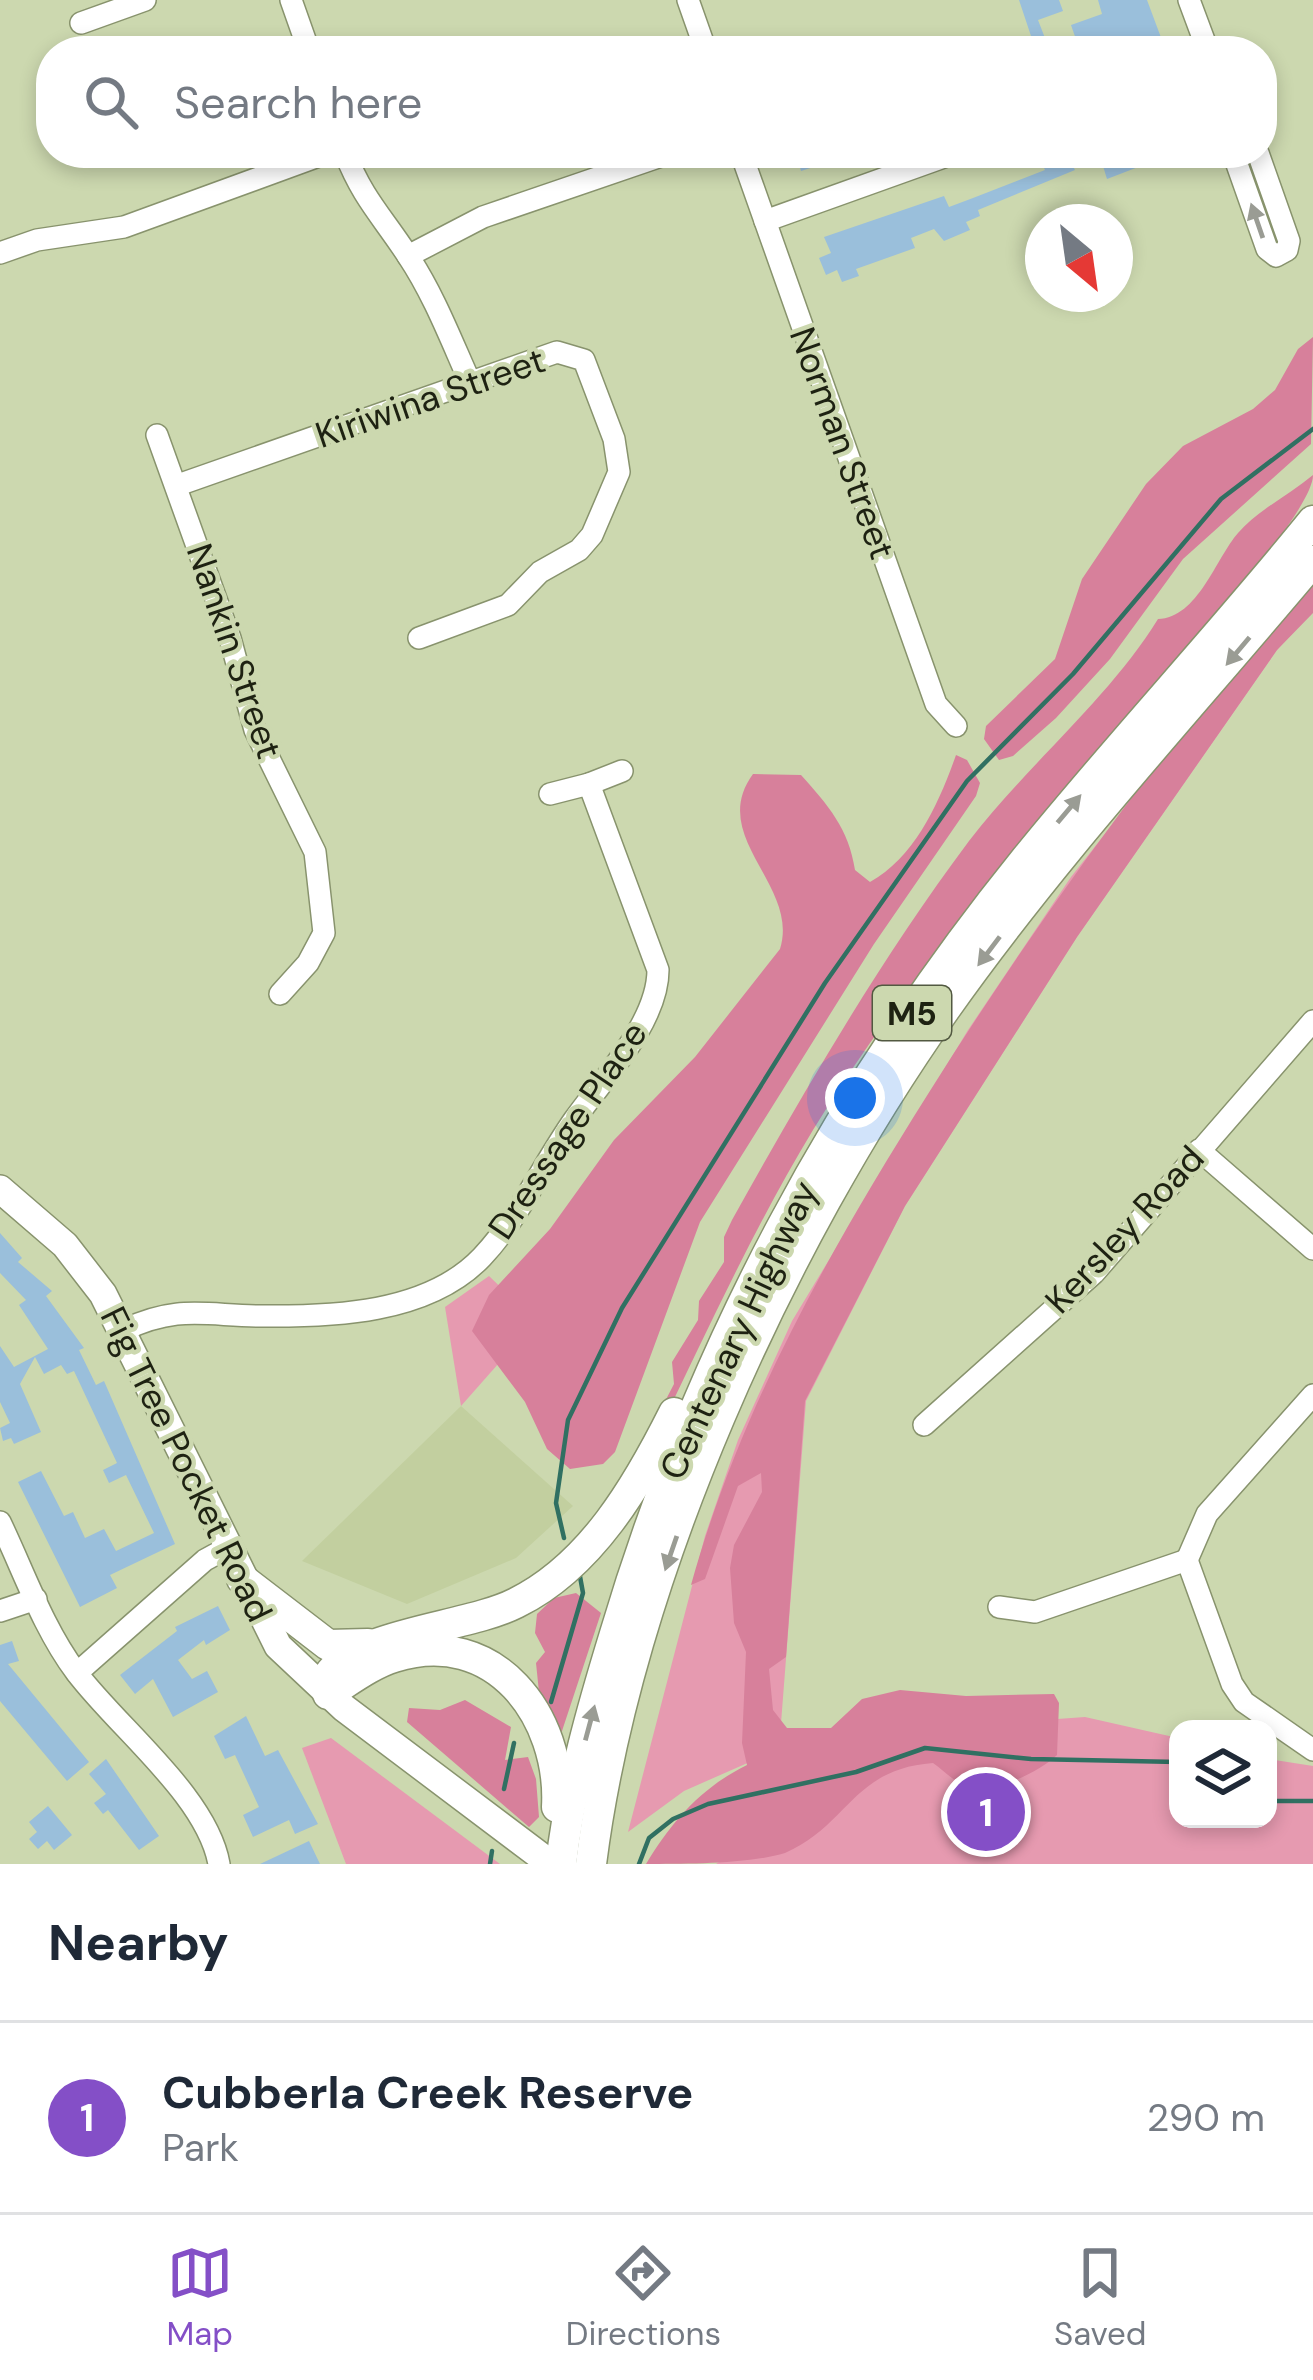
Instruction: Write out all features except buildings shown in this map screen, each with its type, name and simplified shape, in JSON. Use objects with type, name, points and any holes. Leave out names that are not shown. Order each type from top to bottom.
[{"type":"highway","name":"Centenary Highway","points":[[559,1855],[631,1582],[713,1365],[804,1183],[914,1010],[1023,862],[1313,521]]},
{"type":"highway","name":"Centenary Highway","points":[[591,1864],[622,1712],[693,1487],[772,1301],[820,1210],[909,1062],[990,949],[1313,561]]},
{"type":"highway","points":[[328,1694],[328,1676],[334,1667],[392,1640],[501,1610],[561,1571],[610,1521],[684,1394],[713,1365]]},
{"type":"highway","points":[[242,1579],[328,1646],[392,1640]]},
{"type":"highway","points":[[328,1694],[382,1661],[409,1653],[445,1652],[487,1663],[526,1694],[550,1735],[559,1855]]},
{"type":"main road","name":"Fig Tree Pocket Road","points":[[0,1189],[65,1245],[124,1330],[278,1646],[328,1694],[517,1838],[559,1855]]},
{"type":"street","points":[[81,23],[145,0]]},
{"type":"street","points":[[291,0],[304,36]]},
{"type":"street","points":[[688,0],[701,36]]},
{"type":"street","points":[[1189,0],[1202,36]]},
{"type":"street","points":[[0,253],[37,240],[124,227],[286,168]]},
{"type":"street","points":[[351,168],[362,197],[408,256],[470,382]]},
{"type":"street","points":[[408,256],[483,217],[626,168]]},
{"type":"street","name":"Norman Street","points":[[746,168],[936,704],[956,726]]},
{"type":"street","points":[[765,221],[913,168]]},
{"type":"street","points":[[1238,168],[1267,248],[1276,256],[1287,250],[1288,241],[1263,168]]},
{"type":"street","name":"Kiriwina Street","points":[[178,485],[557,352],[584,360],[614,440],[620,472],[613,494],[579,550],[550,565],[508,605],[419,638]]},
{"type":"street","name":"Nankin Street","points":[[157,435],[178,485],[255,730],[315,852],[324,933],[308,963],[280,994]]},
{"type":"street","points":[[550,794],[622,771]]},
{"type":"street","name":"Dressage Place","points":[[124,1330],[159,1313],[181,1310],[260,1316],[405,1304],[482,1257],[628,1042],[658,988],[658,970],[589,784]]},
{"type":"street","name":"Kersley Road","points":[[924,1425],[1094,1273],[1313,1021]]},
{"type":"street","points":[[1199,1150],[1313,1249]]},
{"type":"street","points":[[1310,1750],[1244,1702],[1232,1684],[1187,1560],[1207,1514],[1313,1395]]},
{"type":"street","points":[[0,1522],[77,1673],[190,1805],[214,1838],[219,1864]]},
{"type":"street","points":[[77,1673],[205,1561],[227,1548]]},
{"type":"street","points":[[999,1607],[1035,1612],[1187,1560]]},
{"type":"street","points":[[0,1612],[36,1598]]},
{"type":"shaded area","points":[[1313,337],[1311,444],[1183,559],[1110,659],[1056,718],[1013,756],[999,760],[984,739],[986,726],[1055,659],[1082,579],[1146,484],[1183,446],[1253,409],[1275,390],[1298,349]]},
{"type":"shaded area","points":[[1313,475],[1307,494],[1270,550],[974,904],[850,1072],[770,1205],[655,1438],[647,1436],[674,1384],[672,1362],[698,1320],[699,1301],[724,1262],[724,1237],[732,1220],[844,1027],[936,886],[992,813],[1115,677],[1158,619],[1184,609],[1238,533]]},
{"type":"shaded area","points":[[1313,574],[1313,613],[1277,650],[1077,937],[905,1206],[805,1401],[786,1657],[769,1669],[773,1710],[787,1728],[831,1728],[862,1699],[900,1690],[966,1696],[1054,1694],[1059,1703],[1057,1755],[1027,1775],[976,1789],[933,1763],[906,1767],[867,1787],[824,1828],[785,1853],[736,1861],[646,1864],[689,1807],[747,1765],[742,1743],[746,1652],[734,1623],[730,1568],[734,1545],[762,1492],[761,1473],[738,1486],[705,1579],[691,1585],[735,1455],[823,1271],[1017,958],[1159,761]]},
{"type":"shaded area","points":[[1313,611],[1277,650],[1077,937],[905,1206],[806,1401],[779,1749],[684,1791],[628,1832],[705,1536],[738,1440],[792,1321],[968,1030],[1071,877],[1277,615]]},
{"type":"shaded area","points":[[956,755],[967,760],[980,783],[976,796],[874,944],[700,1222],[615,1452],[603,1464],[570,1469],[547,1449],[525,1402],[472,1331],[489,1295],[550,1229],[614,1140],[695,1057],[780,949],[783,926],[778,904],[741,819],[742,797],[753,774],[801,775],[842,830],[855,870],[870,882],[913,843],[942,792]]},
{"type":"shaded area","points":[[489,1276],[519,1305],[521,1338],[461,1406],[445,1307]]},
{"type":"shaded area","points":[[461,1406],[573,1506],[516,1558],[407,1604],[302,1561]]},
{"type":"shaded area","points":[[576,1593],[601,1613],[561,1734],[539,1692],[536,1663],[545,1652],[535,1633],[537,1614],[554,1598]]},
{"type":"shaded area","points":[[465,1700],[511,1727],[505,1760],[528,1757],[536,1779],[539,1817],[529,1827],[407,1722],[409,1708],[440,1710]]},
{"type":"shaded area","points":[[1085,1717],[1169,1736],[1169,1828],[1277,1828],[1277,1760],[1313,1766],[1313,1864],[716,1864],[856,1772],[960,1726]]},
{"type":"shaded area","points":[[331,1738],[500,1864],[346,1864],[302,1748]]},
{"type":"waterway","points":[[564,1538],[556,1503],[568,1420],[622,1308],[825,983],[967,781],[1073,674],[1221,499],[1313,429]]},
{"type":"waterway","points":[[551,1702],[583,1593],[579,1571]]},
{"type":"waterway","points":[[504,1789],[514,1743]]},
{"type":"waterway","points":[[639,1864],[649,1838],[673,1819],[708,1804],[856,1772],[925,1748],[1031,1759],[1169,1762]]},
{"type":"waterway","points":[[1277,1801],[1313,1801]]},
{"type":"waterway","points":[[490,1864],[492,1851]]},
{"type":"place","name":"Cubberla Creek Reserve","points":[[986,1812]]}]
